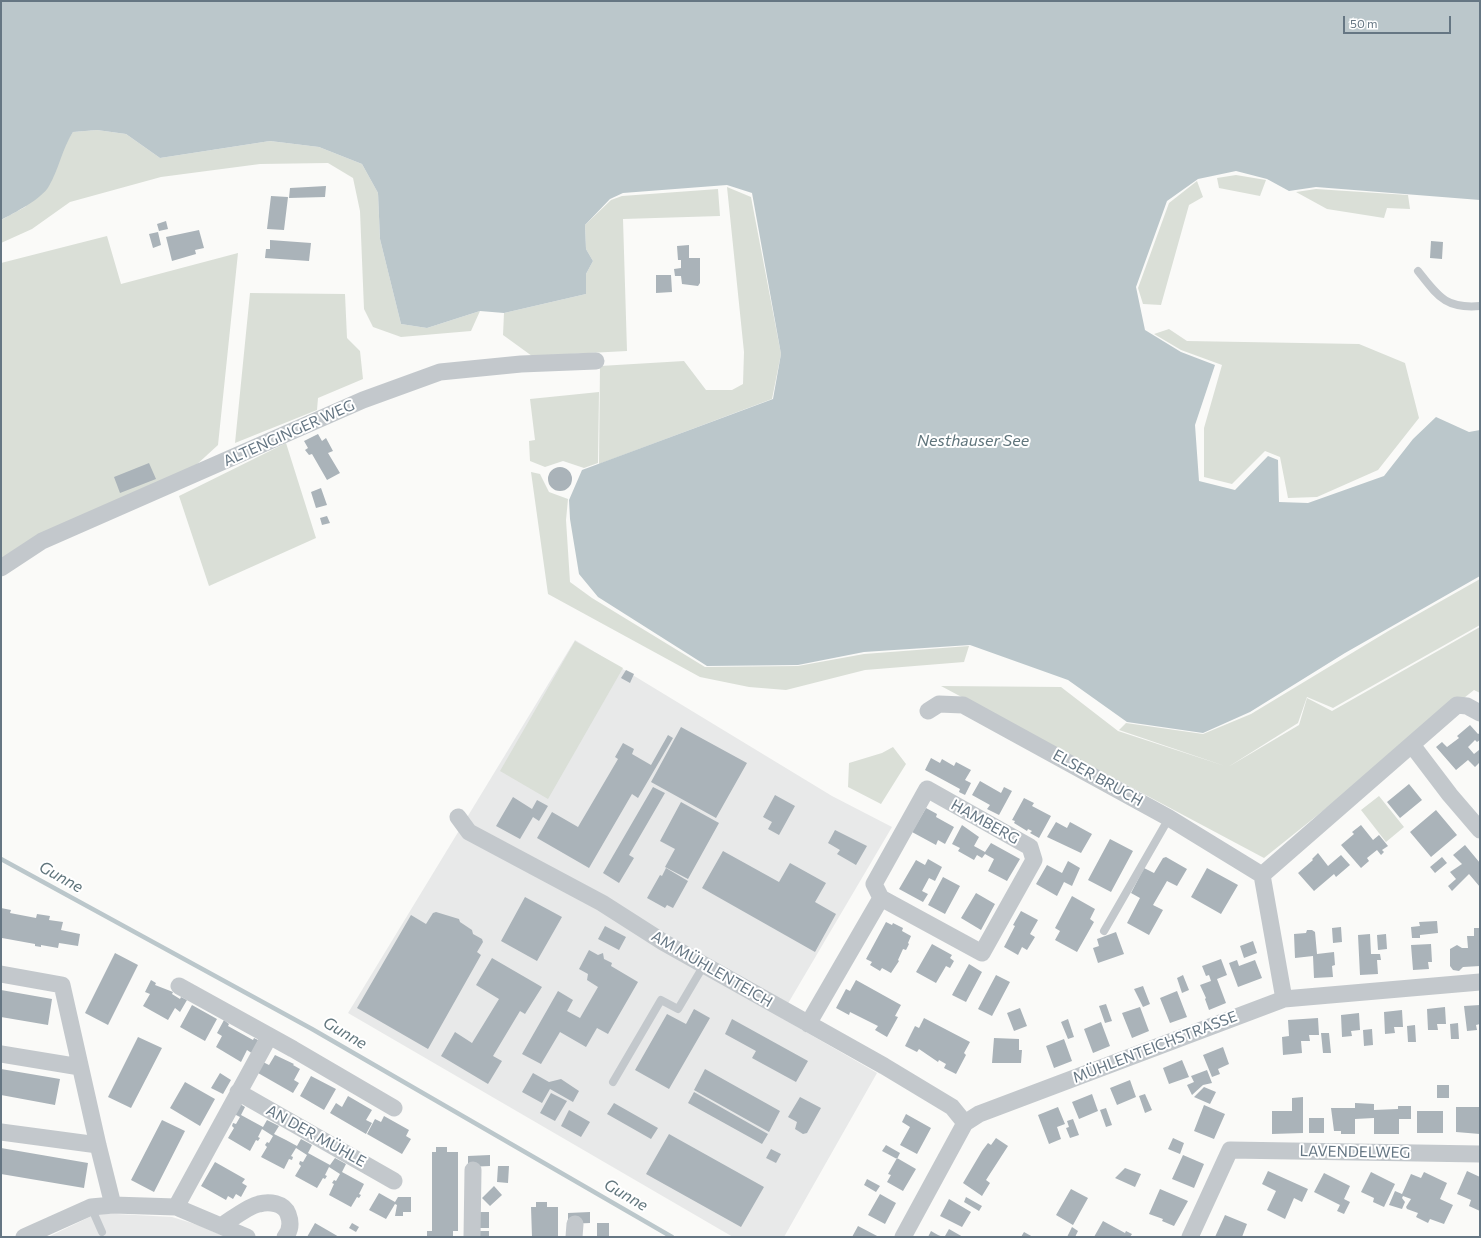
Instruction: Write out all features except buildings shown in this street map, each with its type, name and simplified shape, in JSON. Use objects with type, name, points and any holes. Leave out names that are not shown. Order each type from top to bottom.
[{"type":"street","name":"ALTENGINGER WEG","points":[[1,568],[42,541],[363,400],[440,372],[521,364],[596,361]]},
{"type":"street","name":"ELSER BRUCH","points":[[928,711],[939,704],[963,705],[1169,818],[1262,875]]},
{"type":"street","points":[[1284,999],[1262,875],[1457,705],[1473,709]]},
{"type":"street","points":[[1412,745],[1450,795],[1480,830]]},
{"type":"street","name":"HAMBERG","points":[[927,789],[1030,847],[1034,860],[982,953],[881,898],[874,884],[927,789]]},
{"type":"street","name":"AM MÜHLENTEICH","points":[[458,817],[469,832],[602,903],[663,942],[884,1066],[952,1107],[965,1123]]},
{"type":"street","points":[[808,1024],[881,898]]},
{"type":"street","points":[[1,974],[62,985],[98,1146],[113,1205]]},
{"type":"street","name":"MÜHLENTEICHSTRASSE","points":[[965,1123],[979,1114],[1284,999],[1480,982]]},
{"type":"street","points":[[179,986],[394,1108]]},
{"type":"street","points":[[176,1208],[269,1037]]},
{"type":"street","points":[[1,1054],[80,1067]]},
{"type":"street","name":"AN DER MÜHLE","points":[[238,1092],[394,1181]]},
{"type":"street","points":[[903,1237],[965,1123]]},
{"type":"street","points":[[1,1132],[98,1146]]},
{"type":"street","name":"LAVENDELWEG","points":[[1190,1237],[1230,1150],[1480,1154]]},
{"type":"street","points":[[472,1237],[473,1170]]},
{"type":"street","points":[[221,1226],[258,1204],[276,1203],[287,1210],[291,1221],[288,1233],[285,1237]]},
{"type":"street","points":[[24,1237],[91,1208],[113,1205],[176,1208],[247,1237]]},
{"type":"lane","points":[[1418,271],[1440,298],[1466,307],[1480,306]]},
{"type":"lane","points":[[1104,932],[1169,818]]},
{"type":"lane","points":[[613,1082],[661,1000],[678,1009],[704,965]]},
{"type":"lane","points":[[91,1208],[102,1232]]},
{"type":"shaded area","points":[[97,130],[126,134],[160,158],[270,141],[319,147],[362,164],[378,193],[380,239],[401,324],[427,328],[480,311],[471,331],[401,337],[373,327],[364,309],[360,211],[353,178],[328,163],[260,164],[161,177],[70,202],[32,229],[1,243],[1,220],[25,207],[73,132]]},
{"type":"shaded area","points":[[1236,175],[1266,180],[1260,196],[1219,188],[1217,178]]},
{"type":"shaded area","points":[[1197,181],[1203,197],[1189,205],[1161,305],[1143,304],[1138,288],[1169,203]]},
{"type":"shaded area","points":[[727,187],[751,197],[781,354],[772,399],[599,464],[600,366],[684,361],[706,390],[732,390],[743,384],[744,352]]},
{"type":"shaded area","points":[[718,189],[720,216],[623,219],[627,351],[532,356],[503,335],[504,313],[586,294],[586,274],[593,261],[586,249],[585,225],[611,200],[622,196]]},
{"type":"shaded area","points":[[1316,189],[1408,195],[1410,209],[1387,208],[1384,218],[1327,209],[1296,192]]},
{"type":"shaded area","points":[[107,236],[121,284],[238,253],[218,445],[194,467],[1,558],[1,263]]},
{"type":"shaded area","points":[[250,293],[345,294],[347,338],[360,351],[363,379],[318,398],[317,410],[235,443]]},
{"type":"shaded area","points":[[1169,329],[1187,341],[1359,344],[1405,363],[1419,418],[1378,470],[1317,497],[1288,498],[1280,457],[1265,451],[1232,484],[1204,477],[1204,428],[1222,365],[1181,350],[1154,334]]},
{"type":"shaded area","points":[[599,392],[598,463],[584,468],[563,461],[545,467],[530,461],[529,441],[535,440],[530,399]]},
{"type":"shaded area","points":[[286,443],[316,538],[209,586],[179,496]]},
{"type":"shaded area","points":[[531,472],[540,474],[549,492],[568,499],[566,520],[570,582],[592,598],[705,667],[798,666],[864,654],[969,646],[964,662],[865,670],[786,690],[749,687],[700,677],[548,594]]},
{"type":"shaded area","points":[[1480,579],[1480,625],[1333,708],[1307,697],[1298,723],[1228,767],[1299,725],[1307,698],[1332,711],[1480,627],[1480,693],[1474,690],[1264,858],[941,686],[1061,687],[1118,731],[1225,766],[1119,730],[1126,723],[1203,734],[1251,714],[1390,630]]},
{"type":"shaded area","points":[[575,640],[832,796],[892,827],[780,1017],[877,1073],[784,1237],[733,1237],[348,1013]]},
{"type":"shaded area","points":[[575,641],[623,668],[548,799],[500,771]]},
{"type":"shaded area","points":[[893,747],[906,764],[881,804],[848,787],[849,763],[882,753]]},
{"type":"shaded area","points":[[1379,796],[1404,827],[1386,842],[1361,810]]},
{"type":"shaded area","points":[[98,1213],[172,1217],[198,1225],[226,1237],[48,1237]]},
{"type":"water","name":"Nesthauser See","points":[[1,1],[1480,1],[1480,200],[1316,187],[1289,191],[1267,179],[1236,171],[1198,179],[1167,201],[1136,287],[1145,330],[1181,352],[1215,365],[1195,425],[1199,481],[1235,490],[1268,456],[1278,460],[1279,502],[1308,503],[1384,476],[1413,439],[1436,417],[1469,432],[1480,430],[1480,576],[1345,653],[1250,712],[1203,733],[1127,722],[1068,680],[970,645],[864,652],[798,665],[707,666],[598,597],[579,574],[570,519],[569,500],[582,470],[773,399],[781,354],[752,193],[727,185],[623,193],[610,199],[585,225],[586,249],[593,261],[586,274],[586,294],[504,313],[480,311],[427,328],[401,324],[380,239],[378,193],[362,164],[319,147],[270,141],[160,158],[126,134],[97,130],[73,132],[49,186],[45,191],[27,205],[1,220]]},
{"type":"waterway","name":"Gunne","points":[[1,859],[312,1029],[672,1237]]}]
